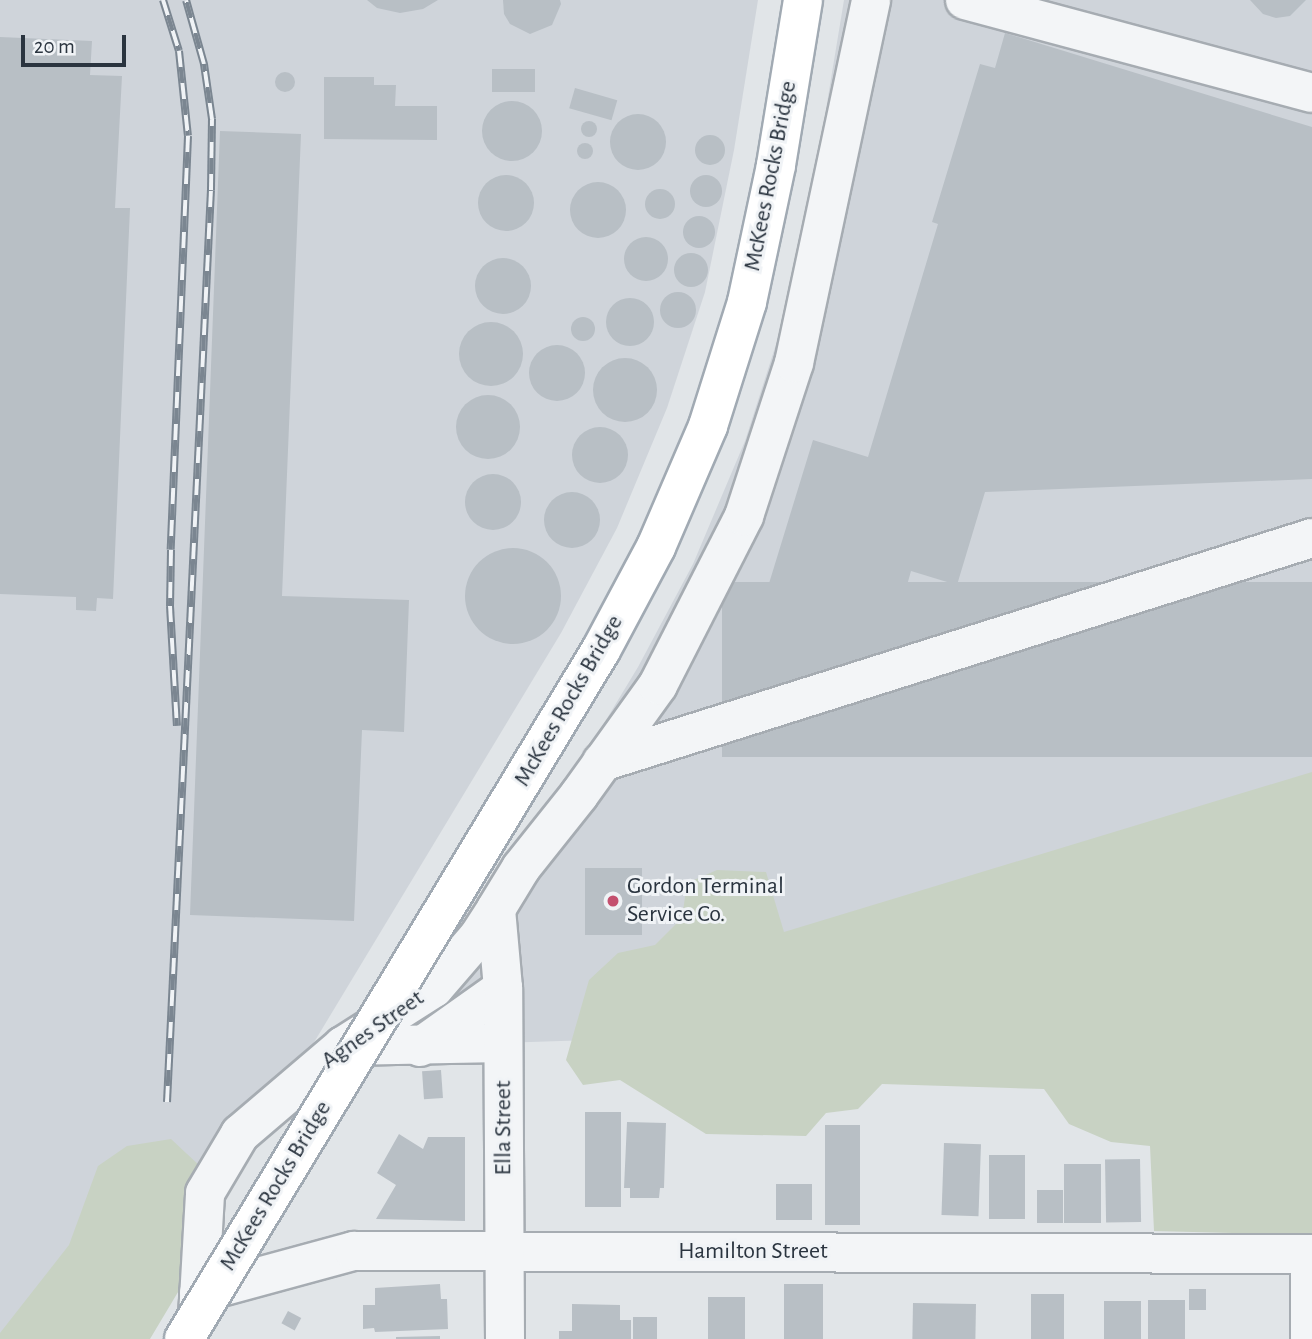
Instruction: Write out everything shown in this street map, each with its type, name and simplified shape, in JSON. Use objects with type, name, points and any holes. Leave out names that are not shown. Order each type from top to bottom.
[{"type":"main road","name":"McKees Rocks Bridge","points":[[184,1339],[601,650],[656,547],[708,426],[747,302],[776,165],[803,0]]},
{"type":"street","name":"Agnes Street","points":[[197,1339],[205,1193],[240,1134],[343,1046],[434,988],[478,937],[496,913],[521,868],[658,685],[744,516],[794,363],[871,0]]},
{"type":"street","points":[[965,0],[1312,93]]},
{"type":"street","points":[[602,762],[1312,538]]},
{"type":"street","name":"Ella Street","points":[[496,913],[502,988],[505,1339]]},
{"type":"street","points":[[420,1047],[502,988]]},
{"type":"street","points":[[343,1046],[503,1044]]},
{"type":"street","name":"Hamilton Street","points":[[199,1293],[354,1251],[1311,1254]]},
{"type":"street","points":[[1310,1339],[1311,1254]]},
{"type":"shaded area","points":[[0,0],[758,0],[734,150],[705,292],[667,408],[617,528],[561,633],[135,1339],[0,1339]]},
{"type":"shaded area","points":[[844,0],[1312,0],[1312,1016],[409,1046],[638,667],[693,564],[745,441],[786,313],[814,182]]},
{"type":"green space","points":[[1312,772],[1312,1235],[1154,1231],[1150,1146],[1111,1142],[1069,1124],[1044,1089],[882,1084],[858,1109],[826,1113],[806,1136],[706,1134],[620,1080],[583,1085],[566,1060],[589,980],[618,953],[655,945],[682,918],[687,883],[717,870],[766,872],[784,932]]},
{"type":"green space","points":[[171,1139],[201,1167],[221,1220],[150,1339],[0,1339],[0,1333],[69,1245],[98,1166],[127,1146]]},
{"type":"building","points":[[367,0],[438,0],[423,9],[400,13],[377,8]]},
{"type":"building","points":[[503,0],[560,0],[561,4],[552,25],[530,34],[510,24],[504,14]]},
{"type":"building","points":[[1250,0],[1306,0],[1290,16],[1276,18],[1263,14]]},
{"type":"building","points":[[1005,33],[1312,127],[1312,479],[985,492],[957,585],[911,571],[900,610],[853,596],[843,627],[763,603],[813,440],[868,457],[938,224],[932,222],[980,64],[995,68]]},
{"type":"building","points":[[0,37],[92,41],[90,75],[122,76],[115,208],[130,208],[113,599],[97,598],[96,611],[76,610],[76,597],[0,594]]},
{"type":"building","points":[[492,69],[535,69],[535,92],[492,92]]},
{"type":"building","points":[[285,72],[292,75],[295,82],[292,89],[285,92],[278,89],[275,82],[278,75]]},
{"type":"building","points":[[324,77],[374,77],[374,85],[396,85],[395,106],[437,106],[437,140],[324,139]]},
{"type":"building","points":[[575,88],[617,100],[612,120],[569,108]]},
{"type":"building","points":[[512,101],[529,106],[537,114],[542,131],[537,148],[529,156],[512,161],[495,156],[487,148],[482,131],[487,114],[495,106]]},
{"type":"building","points":[[633,114],[643,114],[658,122],[664,131],[664,153],[658,162],[643,170],[633,170],[615,158],[610,147],[610,137],[622,119]]},
{"type":"building","points":[[586,121],[592,121],[597,129],[595,135],[586,137],[581,132],[581,126]]},
{"type":"building","points":[[220,131],[301,134],[282,596],[409,600],[404,732],[362,730],[354,921],[190,915]]},
{"type":"building","points":[[710,135],[721,139],[725,150],[721,161],[710,165],[699,161],[695,150],[699,139]]},
{"type":"building","points":[[582,143],[588,143],[593,151],[591,157],[582,159],[577,154],[577,148]]},
{"type":"building","points":[[506,175],[517,177],[526,183],[532,192],[532,214],[526,223],[517,229],[506,231],[495,229],[486,223],[480,214],[478,203],[480,192],[486,183],[495,177]]},
{"type":"building","points":[[706,175],[718,179],[722,191],[718,203],[706,207],[694,203],[690,191],[694,179]]},
{"type":"building","points":[[593,182],[603,182],[618,190],[624,199],[624,221],[618,230],[603,238],[593,238],[575,226],[570,215],[570,205],[582,187]]},
{"type":"building","points":[[660,189],[671,193],[675,204],[671,215],[660,219],[649,215],[645,204],[649,193]]},
{"type":"building","points":[[699,216],[711,220],[715,232],[711,244],[699,248],[687,244],[683,232],[687,220]]},
{"type":"building","points":[[646,237],[662,243],[668,259],[662,275],[646,281],[630,275],[624,259],[630,243]]},
{"type":"building","points":[[691,253],[703,258],[708,270],[703,282],[691,287],[679,282],[674,270],[679,258]]},
{"type":"building","points":[[503,258],[514,260],[523,266],[529,275],[529,297],[523,306],[514,312],[503,314],[492,312],[483,306],[477,297],[475,286],[477,275],[483,266],[492,260]]},
{"type":"building","points":[[678,292],[691,297],[696,310],[691,323],[678,328],[665,323],[660,310],[665,297]]},
{"type":"building","points":[[630,298],[647,305],[654,322],[647,339],[630,346],[613,339],[606,322],[613,305]]},
{"type":"building","points":[[583,317],[592,320],[595,329],[592,338],[583,341],[574,338],[571,329],[574,320]]},
{"type":"building","points":[[485,322],[497,322],[514,331],[521,342],[521,366],[514,377],[497,386],[485,386],[473,381],[464,372],[459,360],[459,348],[464,336],[473,327]]},
{"type":"building","points":[[557,345],[568,347],[577,353],[583,362],[583,384],[577,393],[568,399],[557,401],[546,399],[537,393],[531,384],[529,373],[531,362],[537,353],[546,347]]},
{"type":"building","points":[[619,358],[631,358],[648,367],[655,378],[655,402],[648,413],[631,422],[619,422],[607,417],[598,408],[593,396],[593,384],[598,372],[607,363]]},
{"type":"building","points":[[482,395],[494,395],[511,404],[518,415],[518,439],[511,450],[494,459],[482,459],[470,454],[461,445],[456,433],[456,421],[461,409],[470,400]]},
{"type":"building","points":[[595,427],[605,427],[620,435],[626,444],[626,466],[620,475],[605,483],[595,483],[577,471],[572,460],[572,450],[584,432]]},
{"type":"building","points":[[493,474],[504,476],[513,482],[519,491],[519,513],[513,522],[504,528],[493,530],[482,528],[473,522],[467,513],[465,502],[467,491],[473,482],[482,476]]},
{"type":"building","points":[[572,492],[583,494],[592,500],[598,509],[598,531],[592,540],[583,546],[572,548],[561,546],[552,540],[546,531],[544,520],[546,509],[552,500],[561,494]]},
{"type":"building","points":[[513,548],[531,551],[547,562],[558,578],[561,596],[558,614],[547,630],[531,641],[513,644],[495,641],[479,630],[468,614],[465,596],[468,578],[479,562],[495,551]]},
{"type":"building","points":[[722,582],[1312,582],[1312,757],[722,757]]},
{"type":"building","name":"Gordon Terminal Service Co.","points":[[585,868],[642,868],[642,935],[585,935]]},
{"type":"building","points":[[441,1070],[443,1098],[424,1099],[422,1071]]},
{"type":"building","points":[[585,1112],[621,1112],[621,1207],[585,1207]]},
{"type":"building","points":[[627,1122],[666,1123],[664,1188],[660,1188],[659,1198],[630,1198],[630,1188],[624,1188]]},
{"type":"building","points":[[825,1125],[860,1125],[860,1225],[825,1225]]},
{"type":"building","points":[[399,1134],[423,1149],[428,1137],[465,1137],[465,1221],[376,1219],[396,1185],[377,1173]]},
{"type":"building","points":[[944,1143],[981,1144],[978,1216],[941,1215]]},
{"type":"building","points":[[989,1155],[1025,1155],[1025,1219],[989,1219]]},
{"type":"building","points":[[1140,1159],[1141,1222],[1106,1223],[1105,1160]]},
{"type":"building","points":[[1064,1164],[1101,1164],[1101,1223],[1064,1223]]},
{"type":"building","points":[[776,1184],[812,1184],[812,1220],[776,1220]]},
{"type":"building","points":[[1037,1190],[1063,1190],[1063,1223],[1037,1223]]},
{"type":"building","points":[[440,1284],[441,1299],[447,1299],[448,1329],[375,1332],[374,1328],[363,1329],[363,1305],[375,1305],[375,1288]]},
{"type":"building","points":[[784,1284],[823,1284],[823,1339],[784,1339]]},
{"type":"building","points":[[1189,1289],[1206,1289],[1206,1310],[1189,1310]]},
{"type":"building","points":[[1031,1294],[1064,1294],[1064,1339],[1031,1339]]},
{"type":"building","points":[[708,1297],[745,1297],[745,1339],[708,1339]]},
{"type":"building","points":[[1148,1300],[1185,1300],[1185,1339],[1148,1339]]},
{"type":"building","points":[[1104,1301],[1141,1301],[1141,1339],[1104,1339]]},
{"type":"building","points":[[913,1303],[976,1304],[975,1339],[912,1339]]},
{"type":"building","points":[[572,1304],[620,1305],[620,1320],[631,1320],[631,1339],[559,1339],[559,1331],[572,1331]]},
{"type":"building","points":[[288,1311],[301,1318],[295,1330],[281,1323]]},
{"type":"building","points":[[633,1317],[657,1317],[657,1339],[633,1339]]},
{"type":"building","points":[[440,1336],[440,1339],[396,1339],[396,1337]]},
{"type":"railway","points":[[163,0],[179,51],[188,136],[171,550],[170,606],[177,726]]},
{"type":"railway","points":[[167,1102],[211,190],[212,119],[204,64],[186,0]]},
{"type":"place","name":"Gordon Terminal Service Co.","points":[[613,901]]}]
